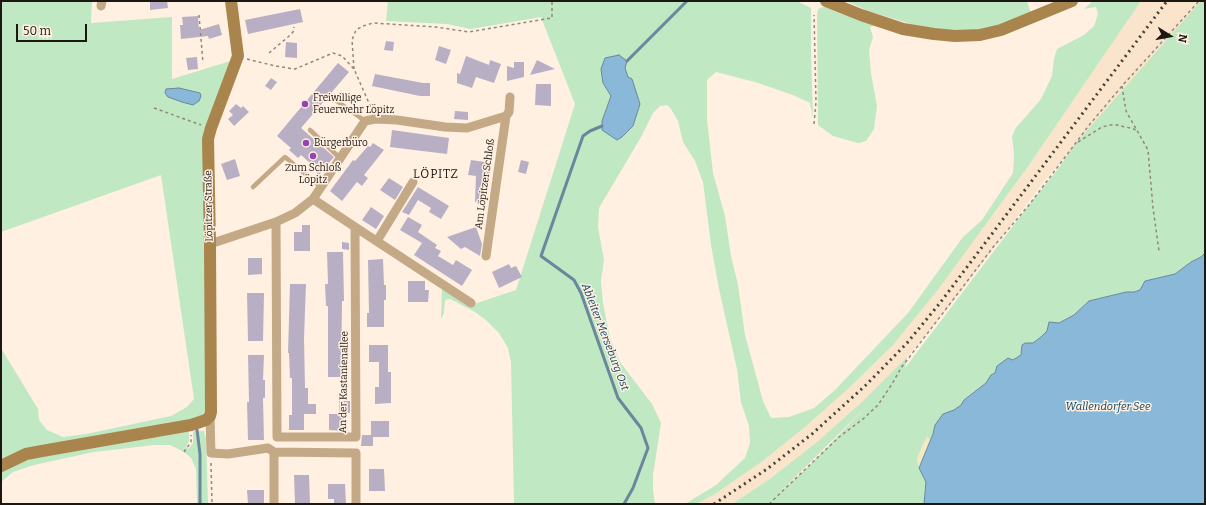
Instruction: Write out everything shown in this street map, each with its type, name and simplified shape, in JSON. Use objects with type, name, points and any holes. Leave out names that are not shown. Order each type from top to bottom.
[{"type":"street","name":"Löpitzer Straße","points":[[211,453],[208,139],[238,56],[231,1]]},
{"type":"street","points":[[826,1],[903,29],[955,36],[980,35],[1001,30],[1072,1]]},
{"type":"street","name":"Am Löpitzer Schloß","points":[[486,256],[506,116],[509,112],[510,97]]},
{"type":"street","points":[[210,244],[276,222],[295,213],[313,199],[365,121],[375,119],[397,120],[445,128],[467,128],[506,116]]},
{"type":"street","points":[[377,241],[413,182]]},
{"type":"street","points":[[313,199],[472,302]]},
{"type":"street","points":[[274,504],[277,452],[280,437],[277,437],[276,222]]},
{"type":"street","name":"An der Kastanienallee","points":[[280,437],[356,437],[355,227]]},
{"type":"street","points":[[1,466],[26,454],[191,425],[201,422],[210,416]]},
{"type":"street","points":[[356,437],[356,504]]},
{"type":"street","points":[[211,453],[228,454],[268,448],[277,452],[356,453]]},
{"type":"lane","points":[[334,99],[365,121]]},
{"type":"lane","points":[[310,130],[341,159]]},
{"type":"lane","points":[[253,187],[285,156],[321,187]]},
{"type":"path","points":[[375,119],[354,69],[352,40],[356,30],[373,23],[436,27],[469,32],[552,18],[552,1]]},
{"type":"path","points":[[770,504],[839,437],[863,419],[878,404],[905,362],[994,246],[1029,205],[1076,143],[1122,86],[1199,1]]},
{"type":"path","points":[[199,15],[203,63]]},
{"type":"path","points":[[814,15],[816,102],[814,124]]},
{"type":"path","points":[[269,53],[293,32],[294,27]]},
{"type":"path","points":[[238,56],[275,66],[295,69],[333,53],[342,56],[354,69]]},
{"type":"path","points":[[1122,86],[1126,111],[1141,135],[1148,150],[1153,208],[1159,251]]},
{"type":"path","points":[[154,108],[211,128]]},
{"type":"path","points":[[1076,143],[1110,125],[1134,128],[1141,135]]},
{"type":"path","points":[[184,452],[191,442],[191,425]]},
{"type":"path","points":[[211,453],[212,504]]},
{"type":"shaded area","points":[[1141,1],[1204,1],[1045,180],[953,302],[907,357],[863,401],[817,442],[771,478],[732,504],[696,504],[715,494],[760,463],[805,427],[849,388],[893,345],[937,291],[1027,168]]},
{"type":"green space","points":[[1,1],[92,1],[91,23],[172,17],[172,79],[237,59],[211,128],[210,416],[204,412],[202,416],[197,418],[1,462],[1,348],[38,409],[39,420],[47,430],[63,437],[86,434],[171,416],[187,407],[194,399],[161,175],[1,232]]},
{"type":"green space","points":[[388,1],[797,1],[811,8],[813,118],[810,103],[793,95],[755,82],[716,72],[707,80],[707,120],[713,173],[725,216],[731,256],[738,285],[745,335],[763,401],[771,418],[789,417],[814,408],[835,390],[908,313],[963,237],[982,220],[1013,173],[1014,154],[1012,137],[1015,129],[1041,99],[1052,76],[1057,49],[1084,35],[1094,26],[1098,14],[1096,7],[1084,9],[1093,1],[1141,1],[1027,168],[937,291],[893,345],[849,388],[805,427],[760,463],[715,494],[696,504],[685,504],[716,485],[745,458],[750,443],[749,426],[741,402],[737,369],[719,289],[711,245],[703,182],[695,161],[683,142],[678,121],[667,105],[660,106],[653,113],[641,137],[599,208],[598,227],[604,260],[601,281],[603,303],[610,338],[620,362],[652,404],[661,423],[653,475],[655,504],[514,504],[511,362],[508,348],[499,333],[487,321],[475,312],[450,299],[445,300],[444,313],[441,319],[442,287],[471,305],[516,290],[575,104],[541,17],[471,29],[447,24],[386,21]]},
{"type":"green space","points":[[846,1],[1027,1],[1031,14],[985,30],[949,31],[911,24],[868,11]]},
{"type":"green space","points":[[1201,1],[1205,1],[1205,253],[1175,274],[1146,281],[1141,290],[1089,301],[1074,315],[1059,323],[1049,322],[1047,331],[1041,337],[1033,343],[1025,343],[1021,351],[1021,355],[1013,360],[1008,358],[997,366],[995,373],[991,375],[986,383],[964,400],[961,405],[954,410],[943,414],[935,425],[933,434],[919,467],[926,482],[924,504],[732,504],[771,478],[817,442],[863,401],[907,357],[905,368],[1058,169],[1076,143]],"holes":[[[869,404],[809,466],[773,499]]]},
{"type":"green space","points":[[826,6],[877,25],[870,27],[873,37],[869,50],[871,73],[877,106],[874,129],[866,141],[858,143],[833,136],[818,125],[817,15],[818,9]]},
{"type":"green space","points":[[189,431],[189,441],[186,447],[188,449],[193,443],[193,431],[204,431],[206,438],[208,504],[197,504],[196,469],[191,458],[184,452],[170,445],[154,445],[94,452],[34,465],[13,472],[1,482],[1,471],[21,461],[40,456]]},
{"type":"sand","points":[[927,437],[931,440],[919,468],[917,461],[918,456]]},
{"type":"water","points":[[619,55],[627,61],[625,68],[628,77],[632,79],[640,104],[633,126],[617,140],[602,130],[602,121],[611,96],[603,83],[601,69],[605,58]]},
{"type":"water","points":[[179,88],[200,93],[201,96],[199,101],[193,105],[168,97],[165,93],[166,89]]},
{"type":"water","name":"Wallendorfer See","points":[[1205,253],[1205,504],[924,504],[926,482],[919,468],[933,434],[935,425],[943,414],[954,410],[961,405],[964,400],[986,383],[991,375],[995,373],[997,366],[1008,358],[1013,360],[1021,355],[1022,345],[1025,343],[1033,343],[1041,337],[1047,331],[1049,322],[1059,323],[1074,315],[1089,301],[1140,290],[1145,281],[1175,274]]},
{"type":"building","points":[[150,1],[167,1],[168,8],[150,10]]},
{"type":"building","points":[[300,9],[303,22],[248,34],[245,20]]},
{"type":"building","points":[[198,16],[199,30],[219,24],[222,35],[209,39],[208,36],[181,39],[180,25],[183,25],[182,17]]},
{"type":"building","points":[[386,41],[394,42],[393,51],[384,50]]},
{"type":"building","points":[[286,42],[297,43],[297,58],[285,57]]},
{"type":"building","points":[[439,46],[451,50],[446,64],[435,60]]},
{"type":"building","points":[[466,56],[489,65],[490,60],[501,64],[494,83],[476,77],[472,88],[457,83],[457,73],[460,74]]},
{"type":"building","points":[[197,57],[198,69],[188,70],[186,58]]},
{"type":"building","points":[[537,60],[555,69],[530,75]]},
{"type":"building","points":[[514,62],[524,62],[524,77],[507,81],[507,66],[514,68]]},
{"type":"building","points":[[338,63],[349,72],[301,128],[334,157],[317,177],[317,169],[301,155],[298,158],[289,150],[291,148],[277,136]]},
{"type":"building","points":[[375,74],[430,83],[430,96],[420,96],[372,86]]},
{"type":"building","points":[[271,78],[277,82],[271,90],[265,86]]},
{"type":"building","points":[[536,84],[551,84],[551,106],[535,105]]},
{"type":"building","points":[[236,104],[241,108],[243,106],[249,112],[234,126],[228,119],[233,115],[229,111]]},
{"type":"building","points":[[455,111],[468,112],[468,120],[454,119]]},
{"type":"building","points":[[392,130],[449,138],[447,154],[390,147]]},
{"type":"building","points":[[373,143],[384,150],[364,175],[368,178],[362,186],[357,182],[342,201],[330,191],[353,160],[355,161],[368,146],[370,147]]},
{"type":"building","points":[[235,159],[240,176],[227,180],[221,164]]},
{"type":"building","points":[[471,160],[491,163],[489,178],[486,178],[485,203],[475,202],[476,176],[468,175]]},
{"type":"building","points":[[521,160],[529,162],[526,174],[518,172]]},
{"type":"building","points":[[389,178],[403,187],[395,200],[380,190]]},
{"type":"building","points":[[418,187],[449,206],[441,219],[429,212],[431,208],[418,200],[409,215],[402,212]]},
{"type":"building","points":[[371,207],[384,216],[376,229],[362,220]]},
{"type":"building","points":[[408,217],[422,225],[418,232],[437,245],[435,248],[441,251],[438,256],[453,265],[456,260],[472,270],[462,286],[414,255],[422,243],[400,230]]},
{"type":"building","points":[[302,225],[310,225],[310,251],[294,251],[294,232],[302,232]]},
{"type":"building","points":[[476,227],[482,244],[480,256],[465,247],[461,249],[447,237]]},
{"type":"building","points":[[342,242],[349,243],[349,250],[342,249]]},
{"type":"building","points":[[327,252],[343,252],[344,301],[342,301],[341,377],[328,377],[328,306],[326,306],[325,284],[328,284]]},
{"type":"building","points":[[248,258],[262,258],[262,274],[248,275]]},
{"type":"building","points":[[383,259],[384,285],[386,285],[386,300],[384,300],[384,327],[367,327],[367,313],[369,313],[368,260]]},
{"type":"building","points":[[509,264],[511,268],[516,266],[522,277],[499,288],[492,272]]},
{"type":"building","points":[[408,281],[425,281],[425,290],[429,290],[428,302],[408,302]]},
{"type":"building","points":[[290,284],[306,284],[304,338],[305,388],[308,388],[308,404],[316,404],[316,414],[304,414],[304,430],[289,430],[289,415],[292,415],[292,378],[290,378],[288,353]]},
{"type":"building","points":[[247,293],[264,293],[263,341],[248,341]]},
{"type":"building","points":[[369,345],[388,345],[388,372],[391,372],[391,403],[375,404],[375,387],[379,387],[379,362],[369,362]]},
{"type":"building","points":[[248,355],[264,355],[264,440],[248,440]]},
{"type":"building","points":[[339,401],[350,401],[350,413],[339,412]]},
{"type":"building","points":[[329,414],[344,414],[344,431],[329,430]]},
{"type":"building","points":[[371,421],[389,421],[389,437],[373,437],[373,446],[361,446],[362,435],[371,435]]},
{"type":"building","points":[[369,469],[384,469],[385,491],[369,491]]},
{"type":"building","points":[[294,475],[309,475],[310,504],[295,504]]},
{"type":"building","points":[[328,484],[345,484],[346,504],[334,504],[334,499],[328,499]]},
{"type":"building","points":[[247,490],[264,490],[264,504],[248,504]]},
{"type":"waterway","name":"Ableiter Merseburg Ost","points":[[627,61],[687,1]]},
{"type":"waterway","name":"Ableiter Merseburg Ost","points":[[602,126],[583,136],[541,256],[574,280],[581,293],[618,398],[641,428],[648,448],[633,488],[624,504]]},
{"type":"waterway","points":[[197,430],[200,454],[200,504]]},
{"type":"railway","points":[[714,504],[767,469],[812,434],[866,385],[907,343],[940,303],[1167,1]]},
{"type":"place","name":"Freiwillige Feuerwehr Löpitz","points":[[305,104]]},
{"type":"place","name":"Bürgerbüro","points":[[306,143]]},
{"type":"place","name":"Zum Schloß Löpitz","points":[[313,156]]},
{"type":"district","name":"LÖPITZ","points":[[436,175]]}]
